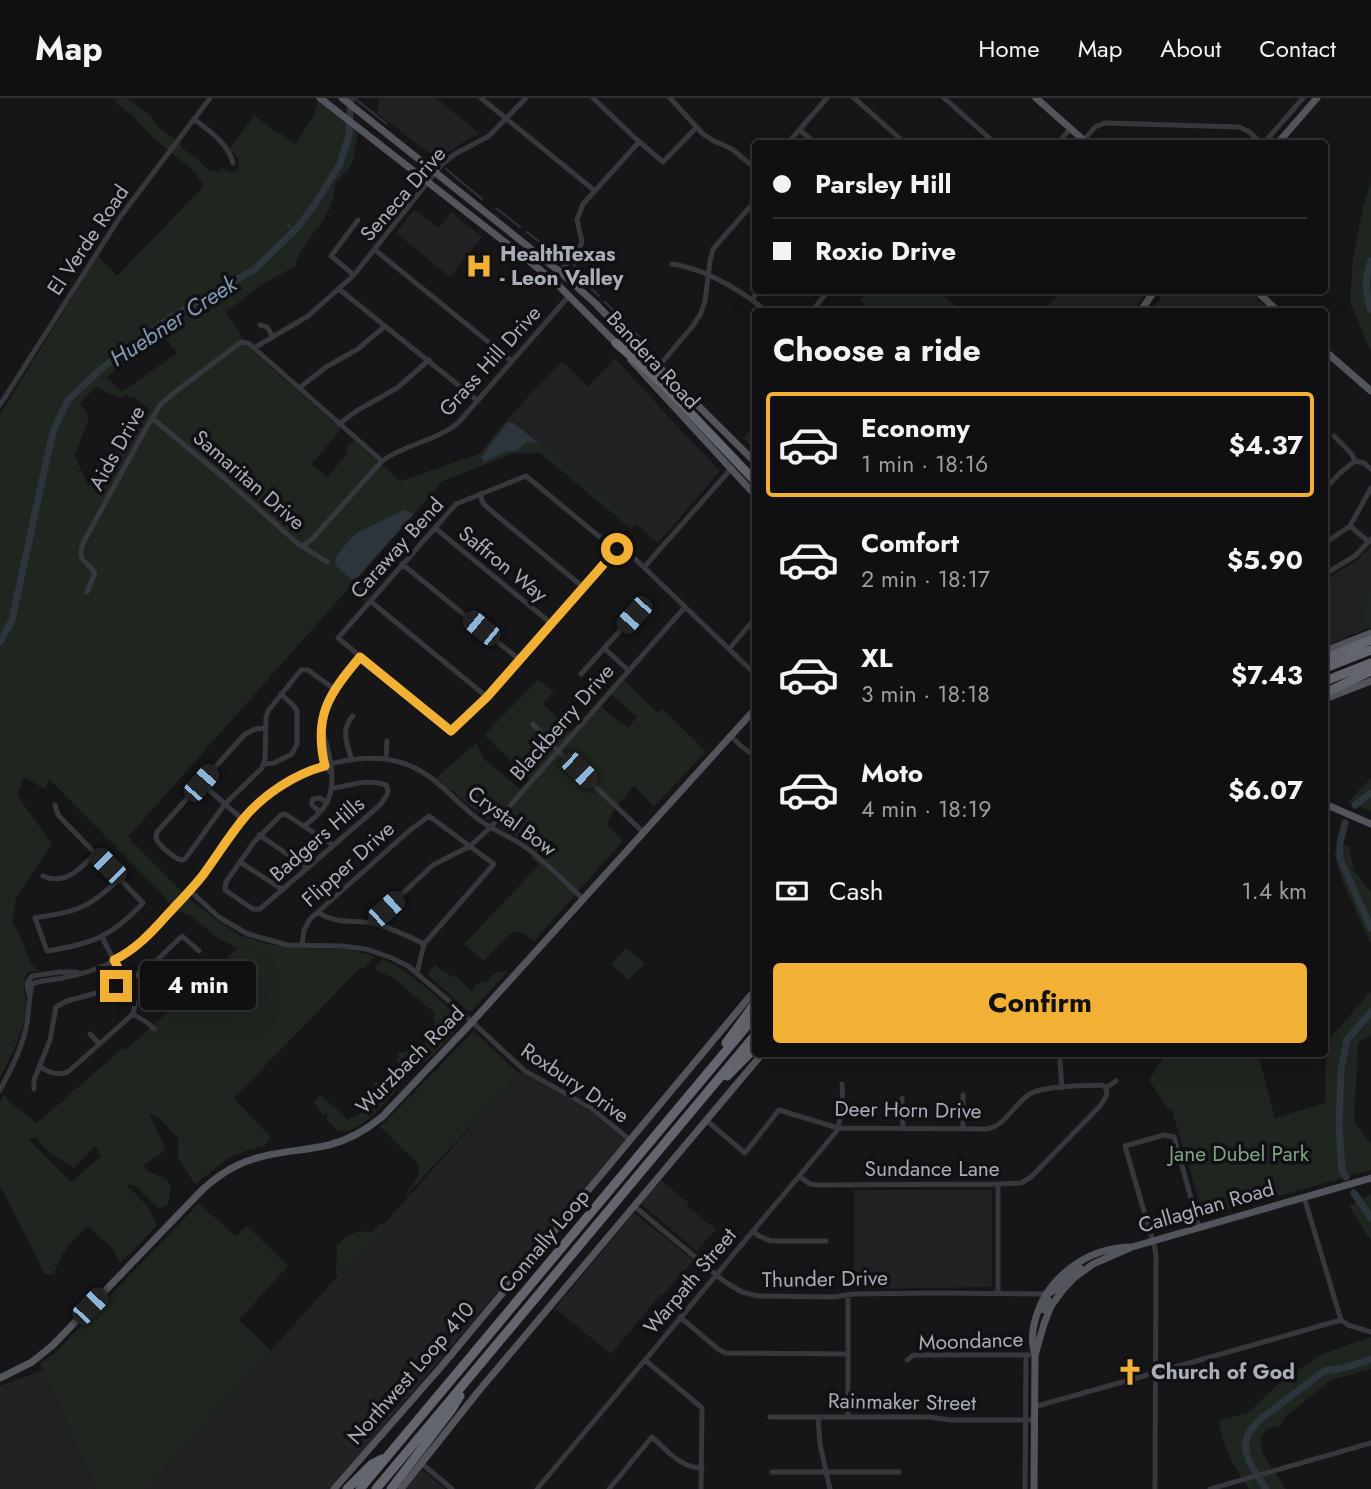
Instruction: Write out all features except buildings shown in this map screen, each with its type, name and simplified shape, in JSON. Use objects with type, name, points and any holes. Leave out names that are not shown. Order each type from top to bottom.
[{"type":"highway","points":[[617,343],[661,382],[752,478]]},
{"type":"highway","points":[[634,343],[652,366],[752,470]]},
{"type":"highway","points":[[1328,650],[1371,640]]},
{"type":"highway","points":[[1328,658],[1371,640]]},
{"type":"highway","points":[[1328,667],[1371,650]]},
{"type":"highway","points":[[1328,680],[1371,663]]},
{"type":"highway","points":[[1328,692],[1371,673]]},
{"type":"highway","points":[[721,1057],[726,1042],[752,1007]]},
{"type":"highway","name":"Connally Loop","points":[[360,1489],[752,1020]]},
{"type":"highway","name":"Connally Loop","points":[[376,1489],[752,1039]]},
{"type":"highway","points":[[705,1096],[752,1051]]},
{"type":"highway","points":[[391,1489],[452,1409],[475,1371]]},
{"type":"highway","points":[[347,1489],[372,1464],[386,1457]]},
{"type":"main road","name":"Bandera Road","points":[[320,98],[533,264],[569,296],[617,343],[752,492]]},
{"type":"main road","name":"Bandera Road","points":[[342,98],[560,272],[596,304],[752,459]]},
{"type":"main road","points":[[1036,98],[1084,140]]},
{"type":"main road","points":[[1280,140],[1317,98]]},
{"type":"main road","points":[[1259,294],[1275,308]]},
{"type":"main road","points":[[1328,354],[1371,391]]},
{"type":"main road","points":[[733,471],[752,485]]},
{"type":"main road","points":[[1328,650],[1371,633]]},
{"type":"main road","points":[[1328,698],[1371,681]]},
{"type":"main road","name":"Wurzbach Road","points":[[0,1378],[32,1362],[53,1345],[213,1181],[250,1160],[328,1146],[345,1140],[382,1117],[472,1022],[752,712]]},
{"type":"main road","points":[[1328,805],[1371,824]]},
{"type":"main road","name":"Northwest Loop 410","points":[[334,1489],[409,1405],[752,994]]},
{"type":"main road","points":[[401,1489],[461,1412],[759,1057]]},
{"type":"main road","name":"Callaghan Road","points":[[1034,1489],[1036,1353],[1048,1314],[1062,1291],[1082,1272],[1132,1247],[1371,1178]]},
{"type":"main road","name":"Callaghan Road","points":[[1036,1353],[1032,1346],[1032,1336],[1039,1309],[1046,1294],[1064,1273],[1080,1261],[1103,1252],[1132,1247]]},
{"type":"main road","points":[[1036,1353],[1038,1331],[1048,1300],[1046,1294],[1053,1293],[1082,1266],[1120,1252]]},
{"type":"street","name":"El Verde Road","points":[[0,405],[107,236],[210,98]]},
{"type":"street","points":[[481,98],[594,191]]},
{"type":"street","name":"Seneca Drive","points":[[254,348],[308,316],[339,289],[354,275],[436,172],[449,159],[488,136],[526,98]]},
{"type":"street","points":[[593,98],[663,162],[697,127]]},
{"type":"street","points":[[670,98],[707,138],[739,154],[752,165]]},
{"type":"street","points":[[791,140],[827,98]]},
{"type":"street","points":[[855,98],[902,140]]},
{"type":"street","points":[[944,98],[991,140]]},
{"type":"street","points":[[1266,140],[1299,99]]},
{"type":"street","points":[[194,119],[228,150],[233,163]]},
{"type":"street","points":[[1087,140],[1095,127],[1105,122],[1238,127],[1258,140]]},
{"type":"street","points":[[1060,140],[1071,128]]},
{"type":"street","points":[[800,130],[811,140]]},
{"type":"street","points":[[560,272],[582,242],[578,215],[583,204],[639,142]]},
{"type":"street","points":[[659,366],[699,318],[705,301],[713,249],[752,205]]},
{"type":"street","points":[[354,275],[331,256],[358,220]]},
{"type":"street","points":[[374,250],[512,361]]},
{"type":"street","points":[[672,264],[693,268],[708,275],[763,308]]},
{"type":"street","points":[[339,289],[478,401]]},
{"type":"street","points":[[752,300],[756,294]]},
{"type":"street","points":[[814,308],[826,294]]},
{"type":"street","name":"Grass Hill Drive","points":[[303,546],[376,465],[396,452],[446,432],[458,423],[569,296]]},
{"type":"street","points":[[303,309],[308,316]]},
{"type":"street","points":[[260,325],[267,327],[273,337]]},
{"type":"street","points":[[299,388],[326,367],[358,349],[385,326]]},
{"type":"street","name":"Aids Drive","points":[[87,592],[95,573],[82,560],[83,543],[160,405],[237,345],[244,342],[254,348]]},
{"type":"street","points":[[254,348],[382,461]]},
{"type":"street","points":[[339,424],[397,388],[429,360]]},
{"type":"street","name":"Samaritan Drive","points":[[152,418],[297,543],[327,562]]},
{"type":"street","points":[[1334,436],[1355,461]]},
{"type":"street","points":[[1355,461],[1364,463],[1371,469]]},
{"type":"street","points":[[1328,486],[1355,461]]},
{"type":"street","points":[[645,566],[733,471]]},
{"type":"street","name":"Caraway Bend","points":[[360,657],[338,638],[456,504],[526,476],[607,544],[617,549]]},
{"type":"street","points":[[1328,541],[1350,526],[1371,488]]},
{"type":"street","points":[[480,494],[488,509],[584,588]]},
{"type":"street","points":[[1328,572],[1349,561],[1370,541],[1350,526]]},
{"type":"street","name":"Saffron Way","points":[[435,528],[552,624]]},
{"type":"street","points":[[304,826],[327,803],[331,788],[330,772],[320,742],[327,704],[334,689],[360,657],[451,731],[487,697],[617,549],[630,554],[645,566],[752,671]]},
{"type":"street","points":[[402,564],[520,660]]},
{"type":"street","points":[[370,601],[487,697]]},
{"type":"street","name":"Blackberry Drive","points":[[371,923],[433,865],[470,846],[491,827],[685,607]]},
{"type":"street","points":[[581,674],[634,615]]},
{"type":"street","points":[[729,649],[752,622]]},
{"type":"street","points":[[604,648],[628,670]]},
{"type":"street","points":[[265,728],[255,729],[244,735],[159,829],[156,836],[158,841],[174,858],[185,859],[225,804],[264,764],[268,711],[301,670],[305,669],[334,689]]},
{"type":"street","points":[[264,764],[274,763],[292,754],[297,744],[296,708],[281,694]]},
{"type":"street","points":[[352,760],[346,731],[348,721],[353,716]]},
{"type":"street","points":[[533,724],[644,833]]},
{"type":"street","points":[[731,736],[752,754]]},
{"type":"street","points":[[386,759],[387,741]]},
{"type":"street","name":"Crystal Bow","points":[[0,1090],[15,1062],[25,1034],[29,995],[34,979],[60,972],[82,972],[98,968],[137,946],[203,875],[242,819],[283,785],[328,765],[352,760],[386,759],[421,767],[478,820],[525,847],[583,899]]},
{"type":"street","name":"Badgers Hills","points":[[240,862],[226,883],[225,890],[258,910],[380,805],[391,790],[379,782],[331,788]]},
{"type":"street","points":[[201,783],[242,819]]},
{"type":"street","points":[[320,811],[313,807],[313,799],[320,797],[327,803]]},
{"type":"street","points":[[55,805],[58,815],[120,878],[143,903],[127,919],[102,937],[78,946],[47,951],[35,918],[70,912],[90,904],[120,878]]},
{"type":"street","points":[[283,890],[240,862],[259,835],[283,814],[333,845]]},
{"type":"street","name":"Flipper Drive","points":[[302,945],[304,930],[310,919],[429,816],[470,846]]},
{"type":"street","points":[[259,835],[308,868]]},
{"type":"street","points":[[417,973],[424,944],[494,864],[470,846]]},
{"type":"street","points":[[43,876],[59,880],[78,871],[95,854]]},
{"type":"street","name":"Roxbury Drive","points":[[189,890],[220,918],[248,934],[287,945],[366,949],[392,958],[417,973],[525,1072],[591,1108],[630,1140]]},
{"type":"street","points":[[318,912],[333,920],[371,923],[424,944]]},
{"type":"street","points":[[34,1089],[34,1080],[50,1040],[56,1007],[66,1000],[104,991],[125,981],[154,963],[182,936],[199,951]]},
{"type":"street","points":[[40,1068],[53,1073],[68,1072],[133,1014],[133,998],[102,937]]},
{"type":"street","points":[[154,963],[168,980]]},
{"type":"street","points":[[133,1014],[154,1029]]},
{"type":"street","points":[[90,1034],[99,1044]]},
{"type":"street","points":[[1060,1061],[1062,1088]]},
{"type":"street","points":[[1106,1088],[1116,1081]]},
{"type":"street","points":[[838,1128],[842,1084]]},
{"type":"street","name":"Deer Horn Drive","points":[[706,1120],[745,1153],[778,1108],[838,1128],[988,1129],[996,1127],[1024,1093],[1102,1085],[1106,1088]]},
{"type":"street","name":"Sundance Lane","points":[[799,1176],[810,1184],[818,1185],[1021,1183],[1031,1177],[1100,1106],[1107,1095],[1106,1088]]},
{"type":"street","points":[[963,1095],[963,1129]]},
{"type":"street","points":[[902,1098],[903,1128]]},
{"type":"street","name":"Warpath Street","points":[[537,1489],[838,1128]]},
{"type":"street","points":[[1155,1489],[1156,1257],[1125,1146],[1168,1135],[1174,1137],[1199,1227]]},
{"type":"street","points":[[998,1184],[998,1294]]},
{"type":"street","points":[[1304,1196],[1341,1320],[1371,1332]]},
{"type":"street","name":"Thunder Drive","points":[[634,1206],[733,1287],[758,1296],[1046,1294]]},
{"type":"street","points":[[753,1231],[771,1241],[827,1241]]},
{"type":"street","points":[[1028,1294],[1036,1300],[1039,1309]]},
{"type":"street","points":[[848,1295],[848,1417]]},
{"type":"street","points":[[680,1317],[725,1353],[848,1354]]},
{"type":"street","points":[[1034,1407],[1341,1320]]},
{"type":"street","name":"Moondance","points":[[907,1360],[914,1355],[1036,1353]]},
{"type":"street","points":[[1025,1489],[1026,1355]]},
{"type":"street","points":[[645,1360],[702,1408],[701,1489]]},
{"type":"street","name":"Rainmaker Street","points":[[770,1417],[1035,1420]]},
{"type":"street","points":[[818,1417],[820,1444],[830,1489]]},
{"type":"street","points":[[609,1489],[652,1437],[683,1464],[702,1468]]},
{"type":"street","points":[[1210,1489],[1371,1443]]},
{"type":"street","points":[[421,1463],[452,1489]]},
{"type":"street","points":[[772,1472],[899,1472]]},
{"type":"shaded area","points":[[379,98],[436,98],[480,134],[437,159],[377,113]]},
{"type":"shaded area","points":[[414,210],[439,228],[451,212],[482,237],[450,277],[396,233]]},
{"type":"shaded area","points":[[1058,294],[1146,294],[1134,308],[1046,308]]},
{"type":"shaded area","points":[[1163,294],[1251,294],[1268,308],[1153,308]]},
{"type":"shaded area","points":[[615,358],[720,471],[658,543],[510,416],[562,361],[588,387]]},
{"type":"shaded area","points":[[507,423],[514,423],[538,444],[526,442],[517,451],[505,452],[484,462],[481,457]]},
{"type":"shaded area","points":[[752,427],[752,447],[743,438]]},
{"type":"shaded area","points":[[404,510],[414,514],[354,581],[336,566],[335,558],[358,532]]},
{"type":"shaded area","points":[[1371,546],[1371,587],[1364,608],[1364,630],[1328,645],[1328,577],[1357,561]]},
{"type":"shaded area","points":[[520,1072],[591,1112],[626,1141],[331,1489],[147,1489]]},
{"type":"shaded area","points":[[661,1180],[689,1203],[687,1206],[716,1229],[697,1251],[641,1204]]},
{"type":"shaded area","points":[[854,1190],[992,1190],[992,1287],[854,1289]]},
{"type":"shaded area","points":[[634,1213],[693,1260],[611,1354],[555,1308]]},
{"type":"shaded area","points":[[43,1370],[95,1489],[0,1489],[0,1386]]},
{"type":"shaded area","points":[[423,1470],[445,1489],[406,1489]]},
{"type":"green space","points":[[114,98],[127,98],[150,115],[157,126],[180,143],[183,149],[208,170],[217,172],[222,167],[230,172],[238,168],[239,159],[229,149],[255,115],[277,134],[280,133],[295,144],[314,115],[318,101],[358,131],[350,167],[335,184],[330,208],[305,245],[295,266],[265,283],[226,312],[250,349],[341,429],[312,464],[327,477],[348,453],[346,449],[354,440],[400,481],[479,454],[510,416],[635,523],[631,529],[540,453],[515,453],[443,481],[355,581],[371,595],[365,602],[348,589],[128,837],[188,898],[241,936],[294,948],[346,949],[375,956],[364,968],[360,968],[234,1098],[271,1138],[264,1146],[229,1158],[195,1184],[178,1159],[178,1138],[161,1120],[149,1113],[166,1150],[144,1165],[147,1171],[165,1178],[171,1186],[168,1205],[159,1209],[136,1186],[126,1184],[149,1208],[157,1226],[120,1263],[113,1249],[88,1227],[67,1248],[54,1274],[45,1274],[0,1186],[0,1102],[4,1095],[37,1123],[123,1048],[127,1049],[237,949],[169,903],[49,779],[45,789],[24,777],[17,795],[52,844],[16,898],[12,921],[30,963],[39,971],[29,972],[25,977],[26,1006],[22,1028],[0,1077],[0,414],[98,256],[117,276],[204,186],[193,170],[154,139],[133,116],[117,104]],"holes":[[[162,335],[177,353],[122,392],[107,377]],[[96,387],[121,399],[125,395],[136,398],[150,411],[133,425],[88,486],[75,456],[89,417],[80,403]],[[36,1137],[48,1151],[74,1168],[95,1146],[101,1156],[71,1182],[29,1140]]]},
{"type":"green space","points":[[1371,182],[1371,350],[1350,300],[1353,257]]},
{"type":"green space","points":[[866,294],[941,294],[958,308],[868,308],[860,301]]},
{"type":"green space","points":[[1371,587],[1371,628],[1364,630],[1364,608]]},
{"type":"green space","points":[[622,678],[658,713],[662,709],[706,751],[654,807],[634,786],[614,809],[607,825],[623,841],[534,941],[521,932],[511,932],[484,961],[464,944],[539,865],[531,858],[537,852],[499,827],[499,822],[533,782],[484,735],[538,680],[554,692],[543,704],[575,734],[600,706],[628,728],[637,717],[610,693]]},
{"type":"green space","points":[[476,743],[485,760],[521,790],[492,819],[487,820],[436,778]]},
{"type":"green space","points":[[1371,778],[1371,811],[1348,803],[1355,794]]},
{"type":"green space","points":[[1346,845],[1349,846],[1354,871],[1371,892],[1371,944],[1343,883],[1334,853]]},
{"type":"green space","points":[[626,948],[645,963],[629,980],[611,965]]},
{"type":"green space","points":[[382,959],[424,986],[460,1019],[461,1024],[371,1117],[349,1130],[338,1131],[314,1102],[321,1095],[348,1120],[359,1115],[371,1106],[381,1093],[373,1085],[375,1082],[384,1083],[398,1067],[397,1053],[419,1050],[435,1034],[434,1012],[393,978],[374,969]]},
{"type":"green space","points":[[435,965],[457,977],[472,991],[477,984],[485,983],[495,972],[507,971],[473,1010],[468,1011],[427,974]]},
{"type":"green space","name":"Jane Dubel Park","points":[[1371,991],[1371,1035],[1358,1043],[1354,1122],[1371,1144],[1371,1170],[1204,1217],[1172,1110],[1167,1107],[1149,1080],[1164,1057],[1259,1057],[1275,1118],[1325,1103],[1326,1061],[1332,1036]]},
{"type":"green space","points":[[474,1031],[519,1074],[405,1195],[417,1178],[420,1166],[380,1127]]},
{"type":"green space","points":[[1371,1194],[1371,1241],[1349,1206]]},
{"type":"green space","points":[[199,1203],[235,1236],[247,1226],[288,1266],[239,1320],[271,1350],[147,1489],[95,1489],[40,1364],[56,1352]]},
{"type":"green space","points":[[380,1223],[385,1224],[338,1276],[337,1245],[353,1233],[373,1232]]},
{"type":"green space","points":[[1371,1337],[1371,1369],[1331,1380],[1285,1417],[1280,1426],[1267,1429],[1260,1438],[1263,1454],[1286,1489],[1249,1489],[1226,1448],[1219,1420],[1248,1413],[1277,1385],[1322,1354]]},
{"type":"waterway","name":"Huebner Creek","points":[[0,642],[12,620],[54,429],[68,400],[102,368],[171,317],[255,269],[297,228],[340,164],[349,135],[351,98]]},
{"type":"waterway","points":[[354,98],[387,124]]},
{"type":"waterway","points":[[446,169],[482,199]]},
{"type":"waterway","points":[[496,208],[520,227]]},
{"type":"waterway","points":[[287,224],[294,231]]},
{"type":"waterway","points":[[527,232],[562,258]]},
{"type":"waterway","points":[[1371,261],[1366,286],[1371,310]]},
{"type":"waterway","points":[[574,263],[576,272],[583,280]]},
{"type":"waterway","points":[[589,286],[599,296]]},
{"type":"waterway","points":[[605,302],[642,340]]},
{"type":"waterway","points":[[1355,805],[1371,793]]},
{"type":"waterway","points":[[1345,823],[1340,843],[1340,859],[1371,928]]},
{"type":"waterway","points":[[1346,1177],[1342,1171],[1339,1126],[1341,1070],[1347,1040],[1371,1012]]},
{"type":"waterway","points":[[1354,1193],[1371,1218]]},
{"type":"waterway","points":[[1266,1489],[1249,1462],[1245,1446],[1248,1434],[1258,1421],[1324,1371],[1371,1359]]},
{"type":"place","name":"HealthTexas - Leon Valley","points":[[479,266]]},
{"type":"place","name":"Church of God","points":[[1130,1372]]},
{"type":"route","points":[[116,986],[125,981],[114,960],[148,936],[203,875],[247,814],[283,785],[325,766],[320,742],[324,712],[334,689],[360,657],[451,731],[487,697],[617,549]]}]
